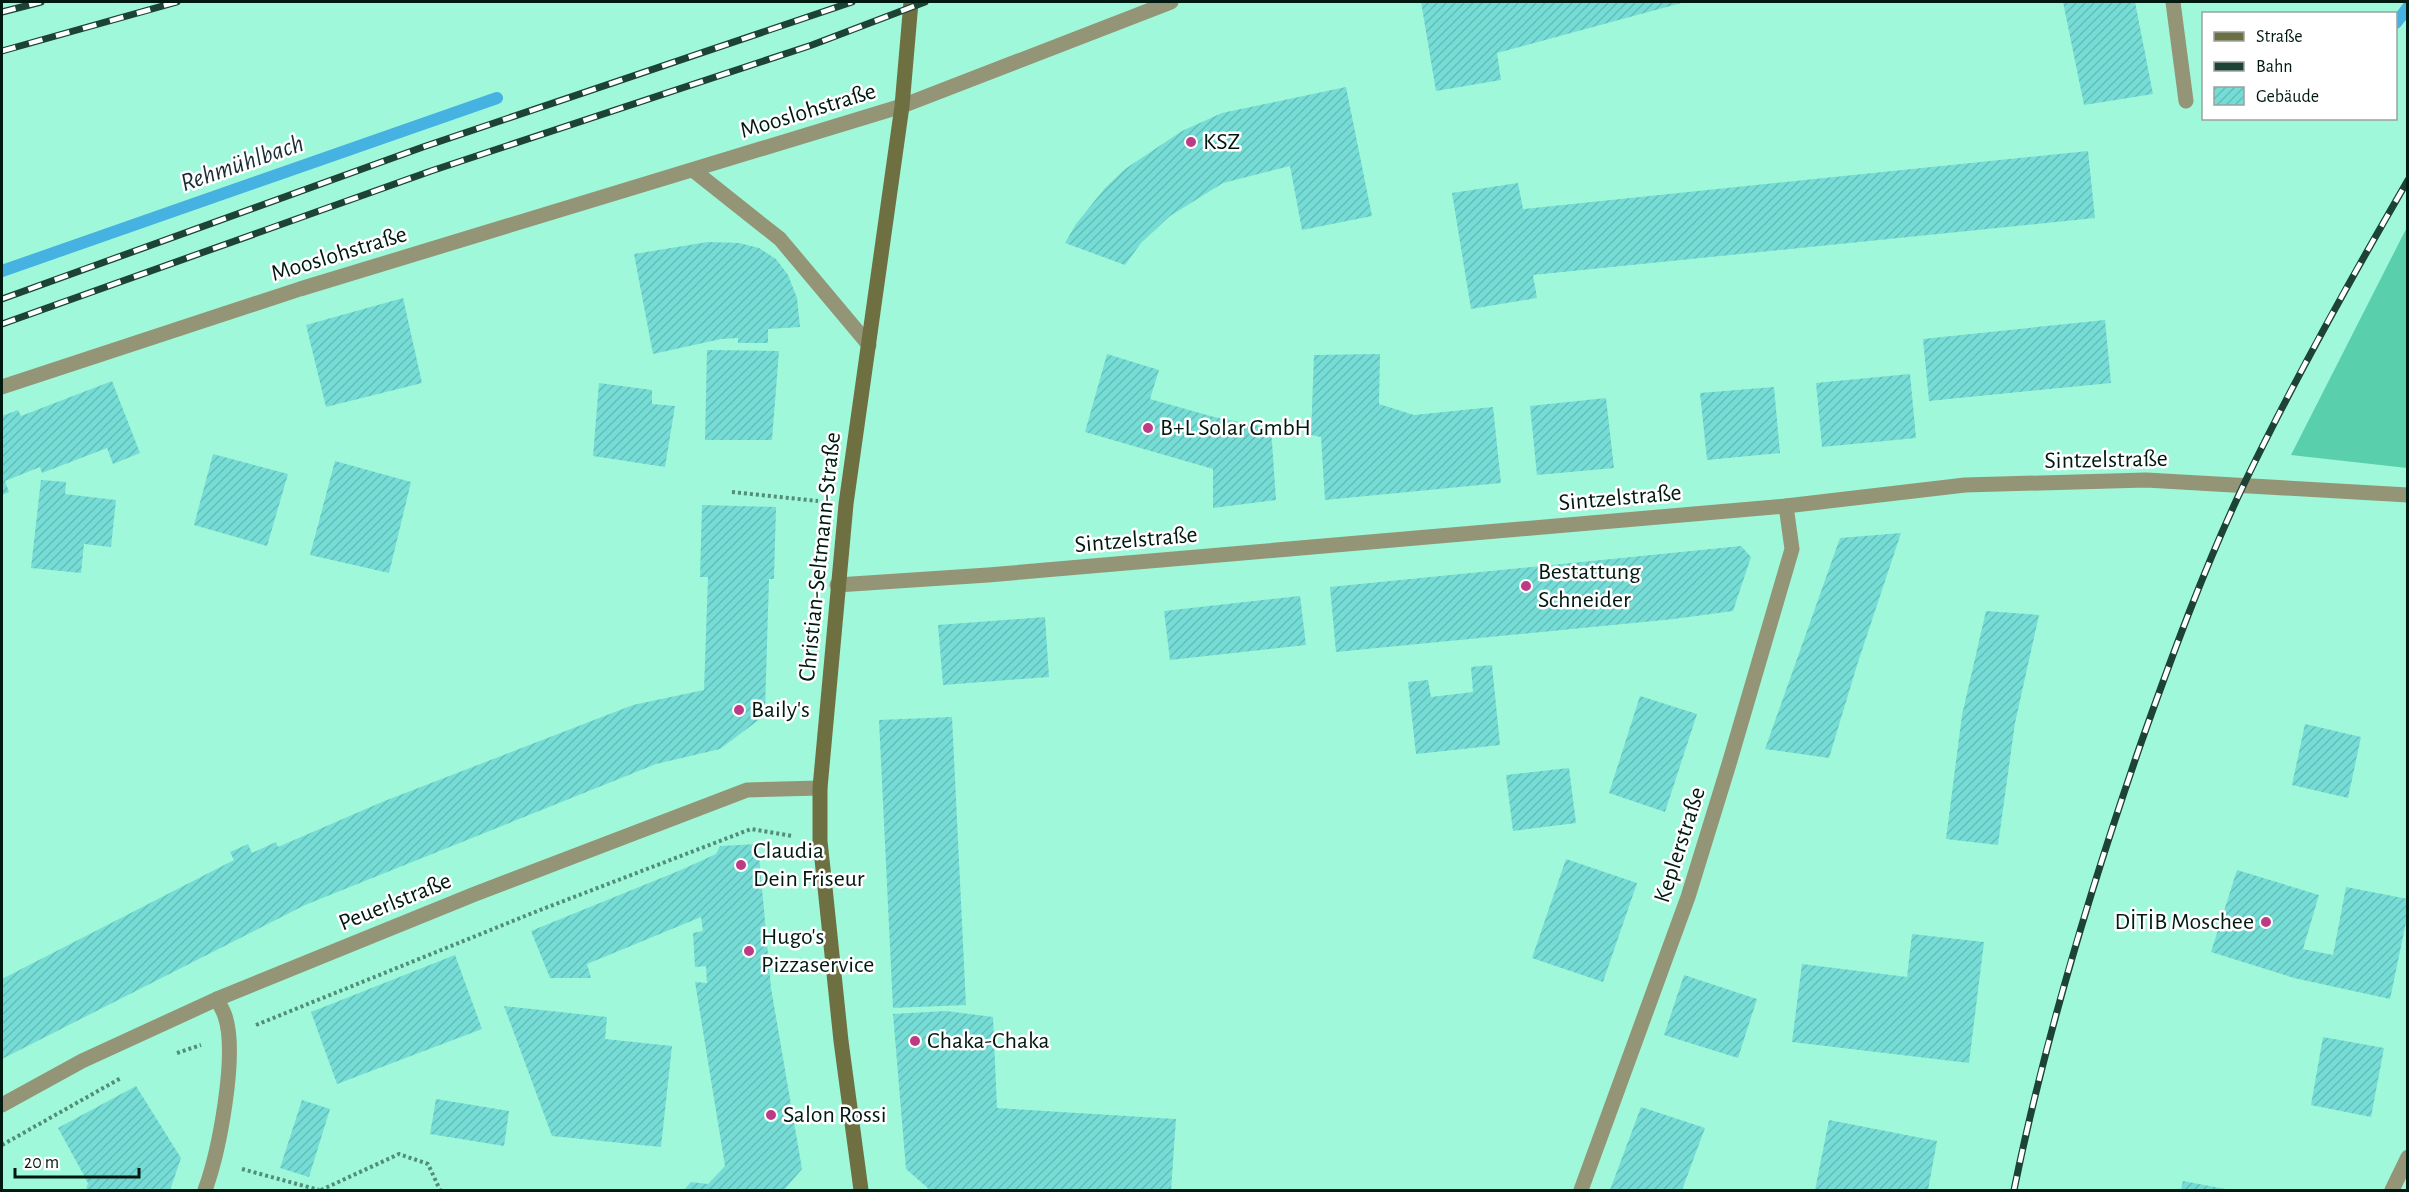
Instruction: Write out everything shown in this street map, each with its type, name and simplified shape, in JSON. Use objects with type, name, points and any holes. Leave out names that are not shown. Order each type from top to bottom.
[{"type":"main road","name":"Christian-Seltmann-Straße","points":[[861,1191],[841,1041],[820,841],[820,788],[846,504],[902,106],[911,2]]},
{"type":"street","name":"Mooslohstraße","points":[[2,387],[300,289],[902,106],[1171,2]]},
{"type":"street","points":[[2173,2],[2186,100]]},
{"type":"street","points":[[693,170],[780,239],[869,345]]},
{"type":"street","name":"Sintzelstraße","points":[[837,585],[1000,574],[1786,506],[1965,485],[2146,480],[2408,495]]},
{"type":"street","name":"Keplerstraße","points":[[1581,1191],[1688,897],[1729,764],[1792,549],[1786,506]]},
{"type":"street","name":"Peuerlstraße","points":[[2,1105],[82,1061],[217,999],[475,894],[747,790],[820,788]]},
{"type":"street","points":[[205,1191],[215,1162],[229,1068],[229,1036],[225,1017],[217,999]]},
{"type":"street","points":[[2392,1191],[2408,1157]]},
{"type":"path","points":[[732,492],[846,504]]},
{"type":"path","points":[[166,1056],[229,1036],[535,912],[751,829],[820,841]]},
{"type":"path","points":[[2,1145],[125,1076]]},
{"type":"path","points":[[215,1162],[320,1191],[399,1154],[428,1164],[440,1191]]},
{"type":"green space","points":[[2407,228],[2407,468],[2291,455],[2404,233]]},
{"type":"building","points":[[1421,2],[1685,2],[1497,53],[1501,80],[1436,91]]},
{"type":"building","points":[[2063,2],[2135,2],[2153,94],[2084,105]]},
{"type":"building","points":[[1346,87],[1372,216],[1302,230],[1290,166],[1223,183],[1170,216],[1141,243],[1125,265],[1065,243],[1076,224],[1105,188],[1125,169],[1182,131],[1222,113]]},
{"type":"building","points":[[2088,151],[2095,218],[1533,275],[1537,298],[1471,309],[1452,193],[1518,183],[1523,209]]},
{"type":"building","points":[[708,242],[739,243],[759,248],[776,259],[788,275],[797,298],[800,327],[768,329],[768,343],[738,343],[738,338],[721,339],[653,354],[634,254]]},
{"type":"building","points":[[403,298],[422,383],[326,407],[306,325]]},
{"type":"building","points":[[2105,320],[2111,383],[1929,401],[1923,339]]},
{"type":"building","points":[[707,350],[779,351],[772,440],[705,440]]},
{"type":"building","points":[[1107,354],[1159,370],[1150,399],[1214,417],[1271,428],[1276,500],[1213,508],[1213,469],[1085,432]]},
{"type":"building","points":[[1380,354],[1379,404],[1414,415],[1493,407],[1501,483],[1325,500],[1321,437],[1311,435],[1314,355]]},
{"type":"building","points":[[1910,374],[1916,438],[1822,447],[1816,383]]},
{"type":"building","points":[[112,381],[140,453],[113,464],[107,448],[42,473],[40,467],[5,481],[9,492],[2,495],[2,416],[18,410],[21,416]]},
{"type":"building","points":[[599,383],[652,390],[652,404],[675,406],[665,467],[593,456]]},
{"type":"building","points":[[1774,387],[1780,453],[1707,460],[1700,393]]},
{"type":"building","points":[[1606,398],[1614,468],[1537,475],[1530,406]]},
{"type":"building","points":[[213,454],[288,474],[267,546],[194,525]]},
{"type":"building","points":[[335,461],[411,482],[389,573],[310,555]]},
{"type":"building","points":[[41,480],[66,482],[65,494],[116,500],[111,547],[84,544],[81,573],[31,568]]},
{"type":"building","points":[[702,505],[776,507],[774,579],[769,579],[765,711],[760,719],[720,749],[656,764],[305,905],[2,1059],[2,979],[234,860],[230,852],[248,844],[252,853],[276,842],[278,847],[382,802],[633,705],[704,690],[708,577],[700,577]]},
{"type":"building","points":[[1901,533],[1829,758],[1765,749],[1840,538]]},
{"type":"building","points":[[1741,546],[1751,557],[1733,611],[1674,619],[1336,652],[1330,587]]},
{"type":"building","points":[[1300,596],[1306,645],[1170,660],[1164,611]]},
{"type":"building","points":[[1986,611],[2039,615],[2015,723],[1998,845],[1946,839],[1962,715]]},
{"type":"building","points":[[1045,617],[1049,677],[943,685],[938,625]]},
{"type":"building","points":[[1492,665],[1500,745],[1416,754],[1408,682],[1428,680],[1431,697],[1473,692],[1471,667]]},
{"type":"building","points":[[1640,696],[1697,714],[1665,812],[1609,793]]},
{"type":"building","points":[[952,717],[966,1005],[893,1008],[879,720]]},
{"type":"building","points":[[2305,724],[2361,737],[2348,798],[2292,785]]},
{"type":"building","points":[[1569,768],[1576,823],[1513,831],[1506,775]]},
{"type":"building","points":[[758,844],[771,988],[802,1169],[784,1190],[684,1190],[691,1182],[708,1184],[725,1166],[695,982],[707,983],[706,966],[695,967],[693,933],[703,931],[701,917],[587,964],[591,978],[550,978],[531,931],[681,870],[716,854],[720,846]]},
{"type":"building","points":[[1566,859],[1637,883],[1603,982],[1532,958]]},
{"type":"building","points":[[2237,870],[2319,895],[2303,949],[2333,955],[2346,887],[2408,899],[2408,913],[2390,999],[2294,978],[2211,952]]},
{"type":"building","points":[[1912,934],[1984,942],[1969,1063],[1792,1042],[1802,964],[1907,977]]},
{"type":"building","points":[[455,955],[482,1029],[337,1084],[311,1012]]},
{"type":"building","points":[[1684,975],[1757,999],[1738,1058],[1664,1035]]},
{"type":"building","points":[[504,1006],[607,1017],[605,1039],[672,1046],[661,1147],[552,1136]]},
{"type":"building","points":[[946,1011],[993,1017],[997,1108],[1176,1119],[1171,1190],[930,1190],[906,1169],[893,1014]]},
{"type":"building","points":[[2323,1037],[2384,1048],[2371,1117],[2311,1105]]},
{"type":"building","points":[[136,1086],[181,1158],[170,1190],[86,1190],[88,1183],[58,1128]]},
{"type":"building","points":[[436,1099],[509,1111],[504,1146],[430,1134]]},
{"type":"building","points":[[302,1100],[330,1109],[309,1177],[280,1168]]},
{"type":"building","points":[[1641,1107],[1705,1128],[1682,1190],[1610,1190]]},
{"type":"building","points":[[1829,1120],[1937,1141],[1928,1190],[1815,1190]]},
{"type":"building","points":[[2183,1181],[2225,1189],[2225,1190],[2181,1190]]},
{"type":"waterway","points":[[2397,22],[2408,7]]},
{"type":"waterway","name":"Rehmühlbach","points":[[2,271],[497,98]]},
{"type":"railway","points":[[2,12],[41,2]]},
{"type":"railway","points":[[2,51],[177,2]]},
{"type":"railway","points":[[2,299],[423,147],[852,2]]},
{"type":"railway","points":[[2,324],[431,171],[812,45],[925,2]]},
{"type":"railway","points":[[2014,1190],[2026,1133],[2070,965],[2141,743],[2189,612],[2229,516],[2263,445],[2323,330],[2408,180]]},
{"type":"place","name":"KSZ","points":[[1191,142]]},
{"type":"place","name":"B+L Solar GmbH","points":[[1148,428]]},
{"type":"place","name":"Bestattung Schneider","points":[[1526,586]]},
{"type":"place","name":"Baily's","points":[[739,710]]},
{"type":"place","name":"Claudia Dein Friseur","points":[[741,865]]},
{"type":"place","name":"DİTİB Moschee","points":[[2266,922]]},
{"type":"place","name":"Hugo's Pizzaservice","points":[[749,951]]},
{"type":"place","name":"Chaka-Chaka","points":[[915,1041]]},
{"type":"place","name":"Salon Rossi","points":[[771,1115]]}]
